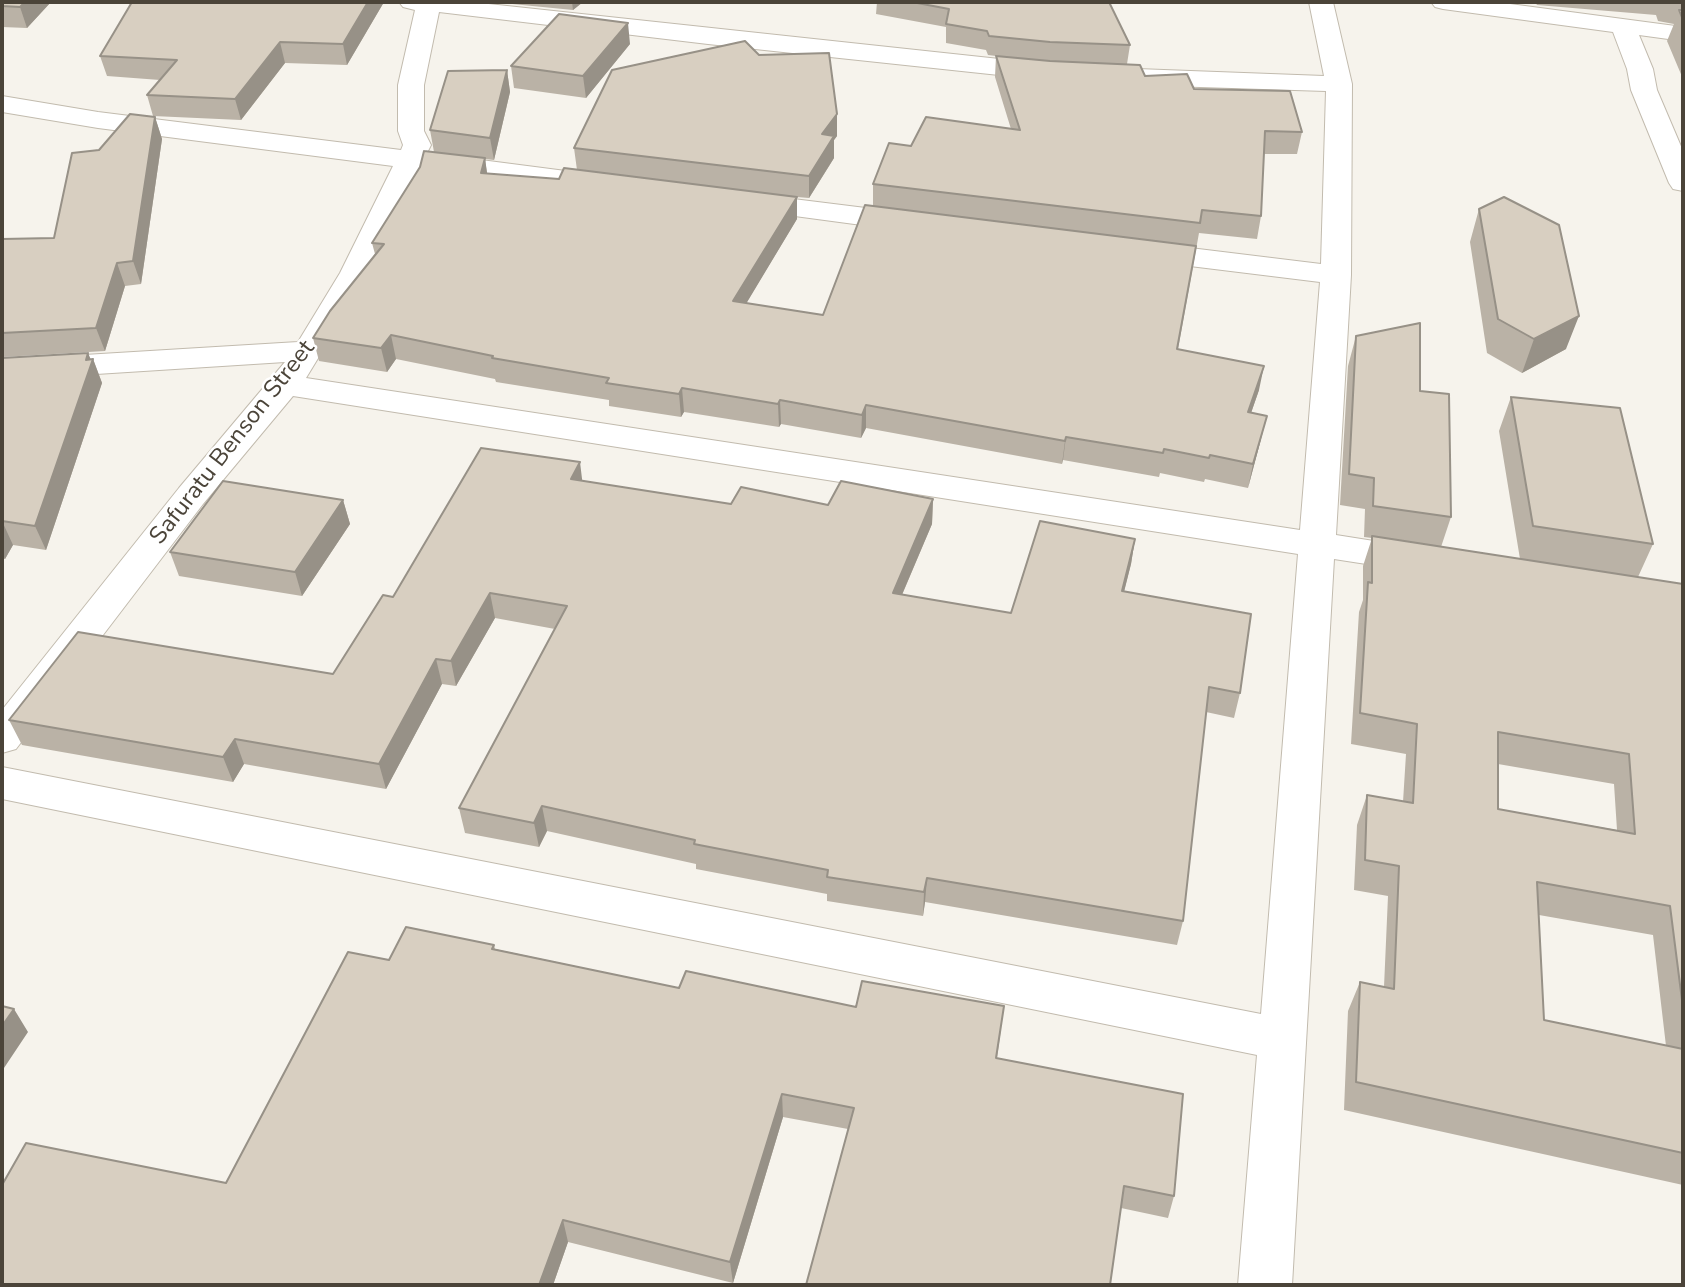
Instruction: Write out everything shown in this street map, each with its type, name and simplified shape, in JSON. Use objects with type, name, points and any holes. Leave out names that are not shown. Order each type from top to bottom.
[{"type":"street","points":[[1265,1285],[1336,275],[1339,85],[1321,2]]},
{"type":"street","points":[[1443,2],[1683,34]]},
{"type":"street","points":[[424,3],[708,37],[1076,74]]},
{"type":"street","name":"Safuratu Benson Street","points":[[2,738],[191,496],[285,385],[309,351],[355,273],[417,145],[411,131],[411,85],[424,3]]},
{"type":"street","points":[[1623,26],[1640,69],[1644,90],[1683,183]]},
{"type":"street","points":[[1118,76],[1339,85]]},
{"type":"street","points":[[2,104],[98,120],[633,188]]},
{"type":"street","points":[[716,198],[936,225]]},
{"type":"street","points":[[1116,248],[1336,275]]},
{"type":"street","points":[[2,370],[309,351]]},
{"type":"street","points":[[285,385],[1453,565]]},
{"type":"street","points":[[2,783],[1283,1039]]},
{"type":"building","points":[[2,2],[25,2],[20,7],[2,6]]},
{"type":"building","points":[[132,2],[368,2],[343,44],[280,42],[235,99],[147,95],[177,60],[100,56]]},
{"type":"building","points":[[912,2],[1109,2],[1130,45],[1050,42],[989,36],[987,31],[946,24],[949,9]]},
{"type":"building","points":[[559,14],[628,23],[583,76],[511,66]]},
{"type":"building","points":[[745,41],[759,55],[829,53],[837,114],[822,134],[834,136],[809,176],[574,148],[612,70]]},
{"type":"building","points":[[996,56],[1140,65],[1145,76],[1187,74],[1194,89],[1290,91],[1302,132],[1265,131],[1261,216],[1202,210],[1200,223],[873,184],[889,143],[911,146],[926,117],[1020,130]]},
{"type":"building","points":[[507,70],[490,138],[430,130],[448,71]]},
{"type":"building","points":[[130,114],[155,117],[133,261],[117,263],[96,328],[2,333],[2,239],[54,238],[72,153],[99,150]]},
{"type":"building","points":[[424,151],[485,158],[481,173],[559,179],[564,168],[797,197],[733,301],[823,315],[865,205],[1196,246],[1177,349],[1264,366],[1248,412],[1267,416],[1253,464],[1210,455],[1209,458],[1164,449],[1163,453],[1066,437],[1065,441],[866,405],[862,415],[780,400],[778,404],[682,388],[679,394],[606,383],[609,378],[492,358],[493,356],[391,335],[381,348],[313,338],[330,311],[384,244],[372,243],[420,167]]},
{"type":"building","points":[[1504,197],[1559,225],[1579,316],[1534,339],[1498,319],[1479,209]]},
{"type":"building","points":[[1420,323],[1420,391],[1449,394],[1451,517],[1373,506],[1374,478],[1349,474],[1356,336]]},
{"type":"building","points":[[88,353],[86,360],[93,359],[35,526],[2,521],[2,358]]},
{"type":"building","points":[[1511,397],[1620,408],[1653,544],[1533,526]]},
{"type":"building","points":[[481,448],[580,462],[571,479],[731,504],[741,487],[828,505],[841,481],[933,499],[893,593],[1011,613],[1040,521],[1135,539],[1122,591],[1251,614],[1240,693],[1209,687],[1183,921],[927,878],[924,892],[827,877],[828,870],[694,844],[695,840],[542,806],[534,823],[459,808],[567,606],[490,593],[451,661],[436,659],[379,764],[235,739],[223,757],[9,720],[78,632],[333,674],[383,595],[393,597]]},
{"type":"building","points":[[223,481],[343,500],[295,572],[170,552]]},
{"type":"building","points":[[1372,536],[1683,584],[1683,1008],[1670,906],[1537,882],[1544,1020],[1683,1049],[1683,1153],[1356,1082],[1360,982],[1394,989],[1399,866],[1365,860],[1367,795],[1413,803],[1417,724],[1360,713],[1368,582],[1372,583]],"holes":[[[1498,732],[1629,754],[1635,834],[1498,809]]]},
{"type":"building","points":[[406,927],[494,945],[492,949],[679,988],[686,971],[856,1007],[862,981],[1004,1006],[996,1058],[1183,1094],[1174,1196],[1124,1186],[1110,1285],[806,1285],[854,1108],[782,1094],[730,1262],[563,1220],[539,1285],[2,1285],[2,1185],[26,1143],[226,1183],[348,952],[389,960]]},
{"type":"building","points":[[2,1006],[14,1009],[2,1026]]}]
